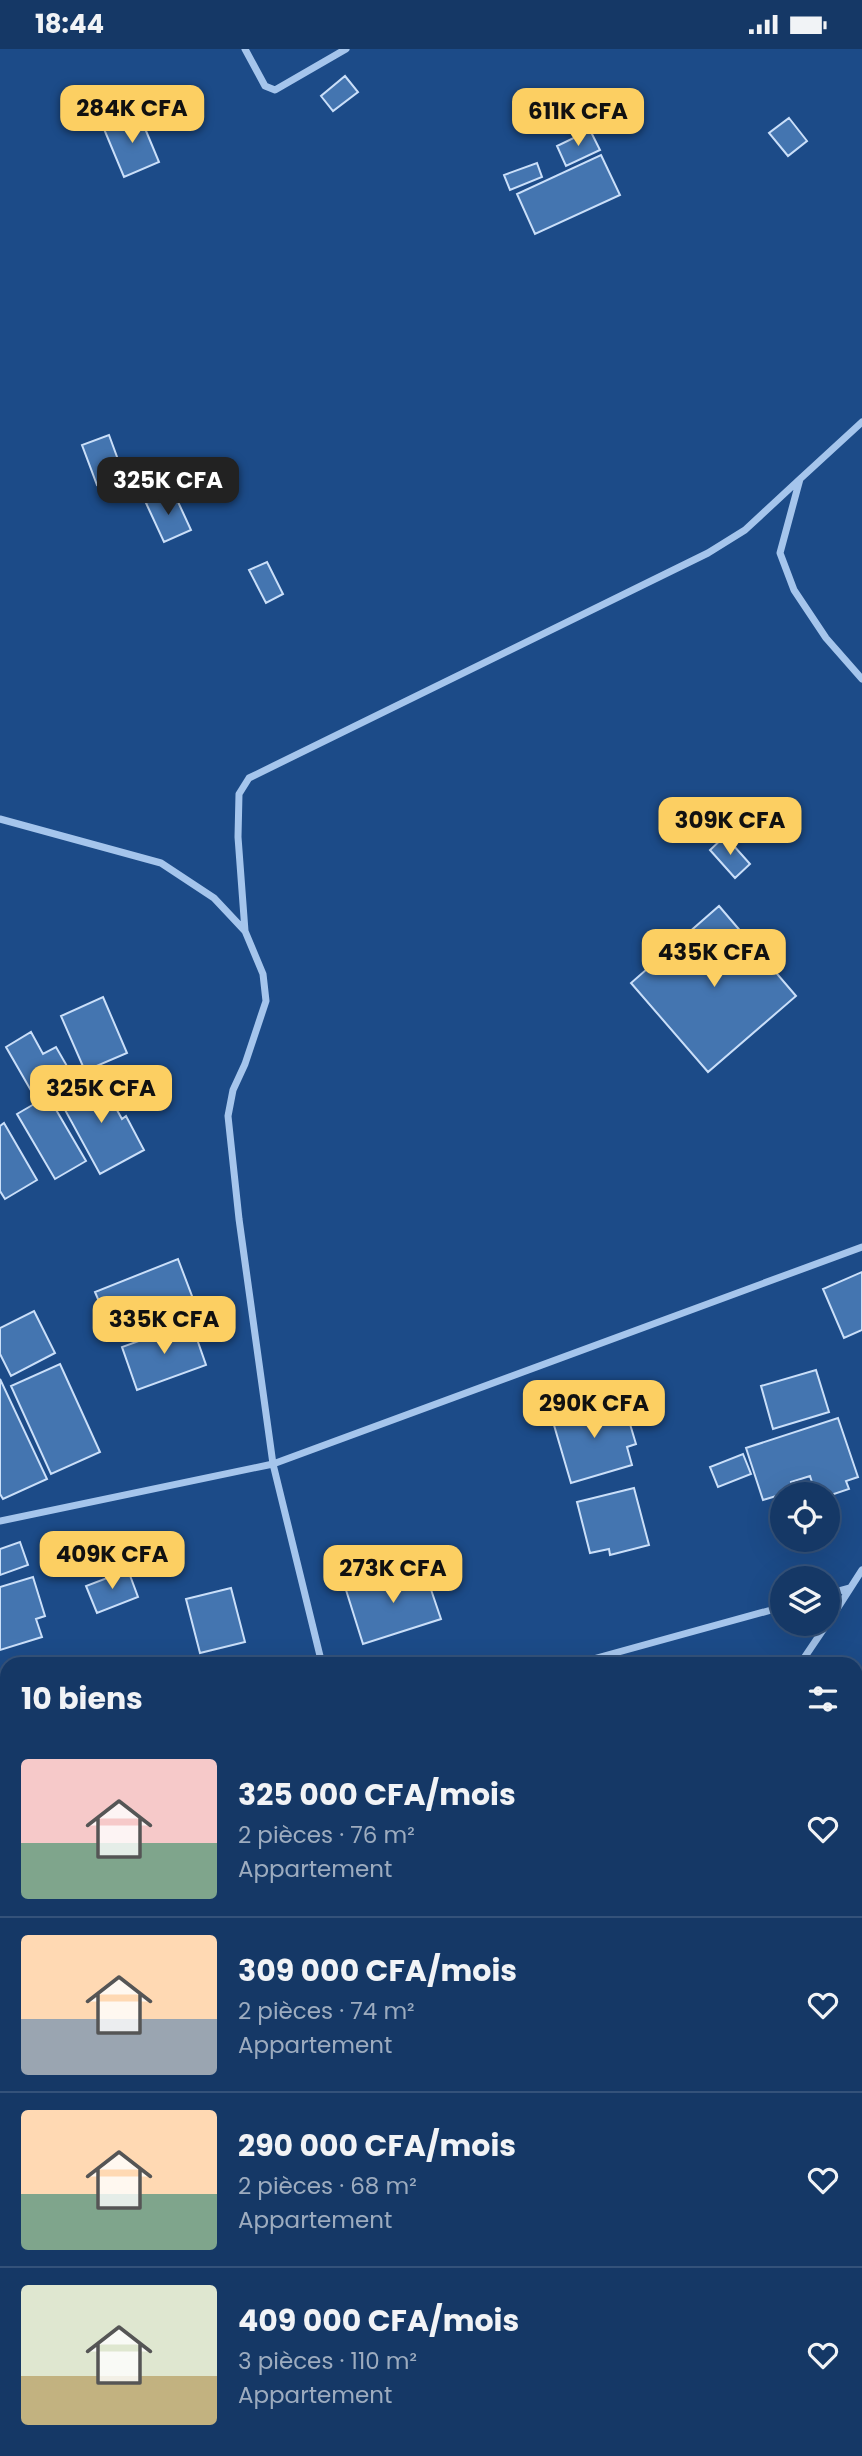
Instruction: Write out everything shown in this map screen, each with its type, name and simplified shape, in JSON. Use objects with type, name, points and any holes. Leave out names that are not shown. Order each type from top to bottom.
[{"type":"street","points":[[245,49],[265,86],[275,90],[346,49]]},
{"type":"street","points":[[320,1657],[273,1464],[239,1219],[228,1116],[233,1090],[245,1064],[265,1001],[263,974],[245,931],[238,837],[239,794],[249,778],[708,553],[745,530],[862,422]]},
{"type":"street","points":[[800,479],[780,553],[794,590],[826,638],[862,679]]},
{"type":"street","points":[[0,819],[161,863],[214,898],[245,931]]},
{"type":"street","points":[[0,1521],[273,1464],[862,1247]]},
{"type":"street","points":[[840,1604],[862,1570]]},
{"type":"street","points":[[840,1591],[851,1588]]},
{"type":"street","points":[[600,1657],[770,1610]]},
{"type":"street","points":[[805,1657],[818,1636]]},
{"type":"building","points":[[345,76],[358,92],[333,111],[321,96]]},
{"type":"building","points":[[139,114],[159,162],[124,177],[104,129]]},
{"type":"building","points":[[789,118],[807,141],[788,156],[769,133]]},
{"type":"building","points":[[590,130],[600,150],[566,166],[557,146]]},
{"type":"building","points":[[601,155],[620,195],[535,234],[517,194]]},
{"type":"building","points":[[537,163],[542,177],[510,190],[504,175]]},
{"type":"building","points":[[109,435],[124,476],[97,485],[82,445]]},
{"type":"building","points":[[173,491],[191,530],[164,542],[146,503]]},
{"type":"building","points":[[267,562],[283,594],[266,603],[249,570]]},
{"type":"building","points":[[725,836],[750,864],[735,878],[710,850]]},
{"type":"building","points":[[719,906],[796,996],[708,1072],[631,983]]},
{"type":"building","points":[[103,997],[127,1053],[85,1071],[61,1016]]},
{"type":"building","points":[[31,1032],[43,1054],[56,1047],[71,1073],[33,1094],[6,1047]]},
{"type":"building","points":[[98,1076],[122,1119],[126,1116],[144,1150],[100,1174],[58,1097]]},
{"type":"building","points":[[48,1096],[86,1161],[55,1179],[17,1114]]},
{"type":"building","points":[[4,1123],[37,1180],[5,1199],[0,1191],[0,1126]]},
{"type":"building","points":[[178,1259],[195,1304],[114,1337],[95,1292]]},
{"type":"building","points":[[862,1272],[862,1330],[844,1338],[823,1289]]},
{"type":"building","points":[[34,1311],[55,1353],[11,1376],[0,1354],[0,1328]]},
{"type":"building","points":[[191,1322],[206,1365],[137,1390],[122,1347]]},
{"type":"building","points":[[60,1364],[100,1452],[51,1474],[11,1386]]},
{"type":"building","points":[[816,1370],[829,1412],[773,1429],[761,1386]]},
{"type":"building","points":[[0,1379],[47,1479],[3,1499],[0,1494]]},
{"type":"building","points":[[612,1398],[618,1417],[627,1414],[636,1444],[627,1447],[632,1465],[571,1483],[551,1415]]},
{"type":"building","points":[[838,1418],[858,1477],[846,1481],[849,1489],[840,1492],[840,1482],[812,1482],[810,1476],[791,1482],[770,1482],[770,1498],[763,1500],[746,1448]]},
{"type":"building","points":[[743,1454],[751,1474],[718,1487],[710,1467]]},
{"type":"building","points":[[634,1488],[649,1545],[610,1555],[609,1549],[590,1553],[577,1502]]},
{"type":"building","points":[[20,1542],[28,1565],[0,1575],[0,1549]]},
{"type":"building","points":[[423,1566],[441,1619],[363,1644],[346,1590]]},
{"type":"building","points":[[128,1570],[138,1597],[97,1613],[86,1586]]},
{"type":"building","points":[[33,1577],[45,1616],[36,1619],[42,1637],[0,1650],[0,1587]]},
{"type":"building","points":[[231,1588],[245,1642],[200,1653],[186,1599]]}]
